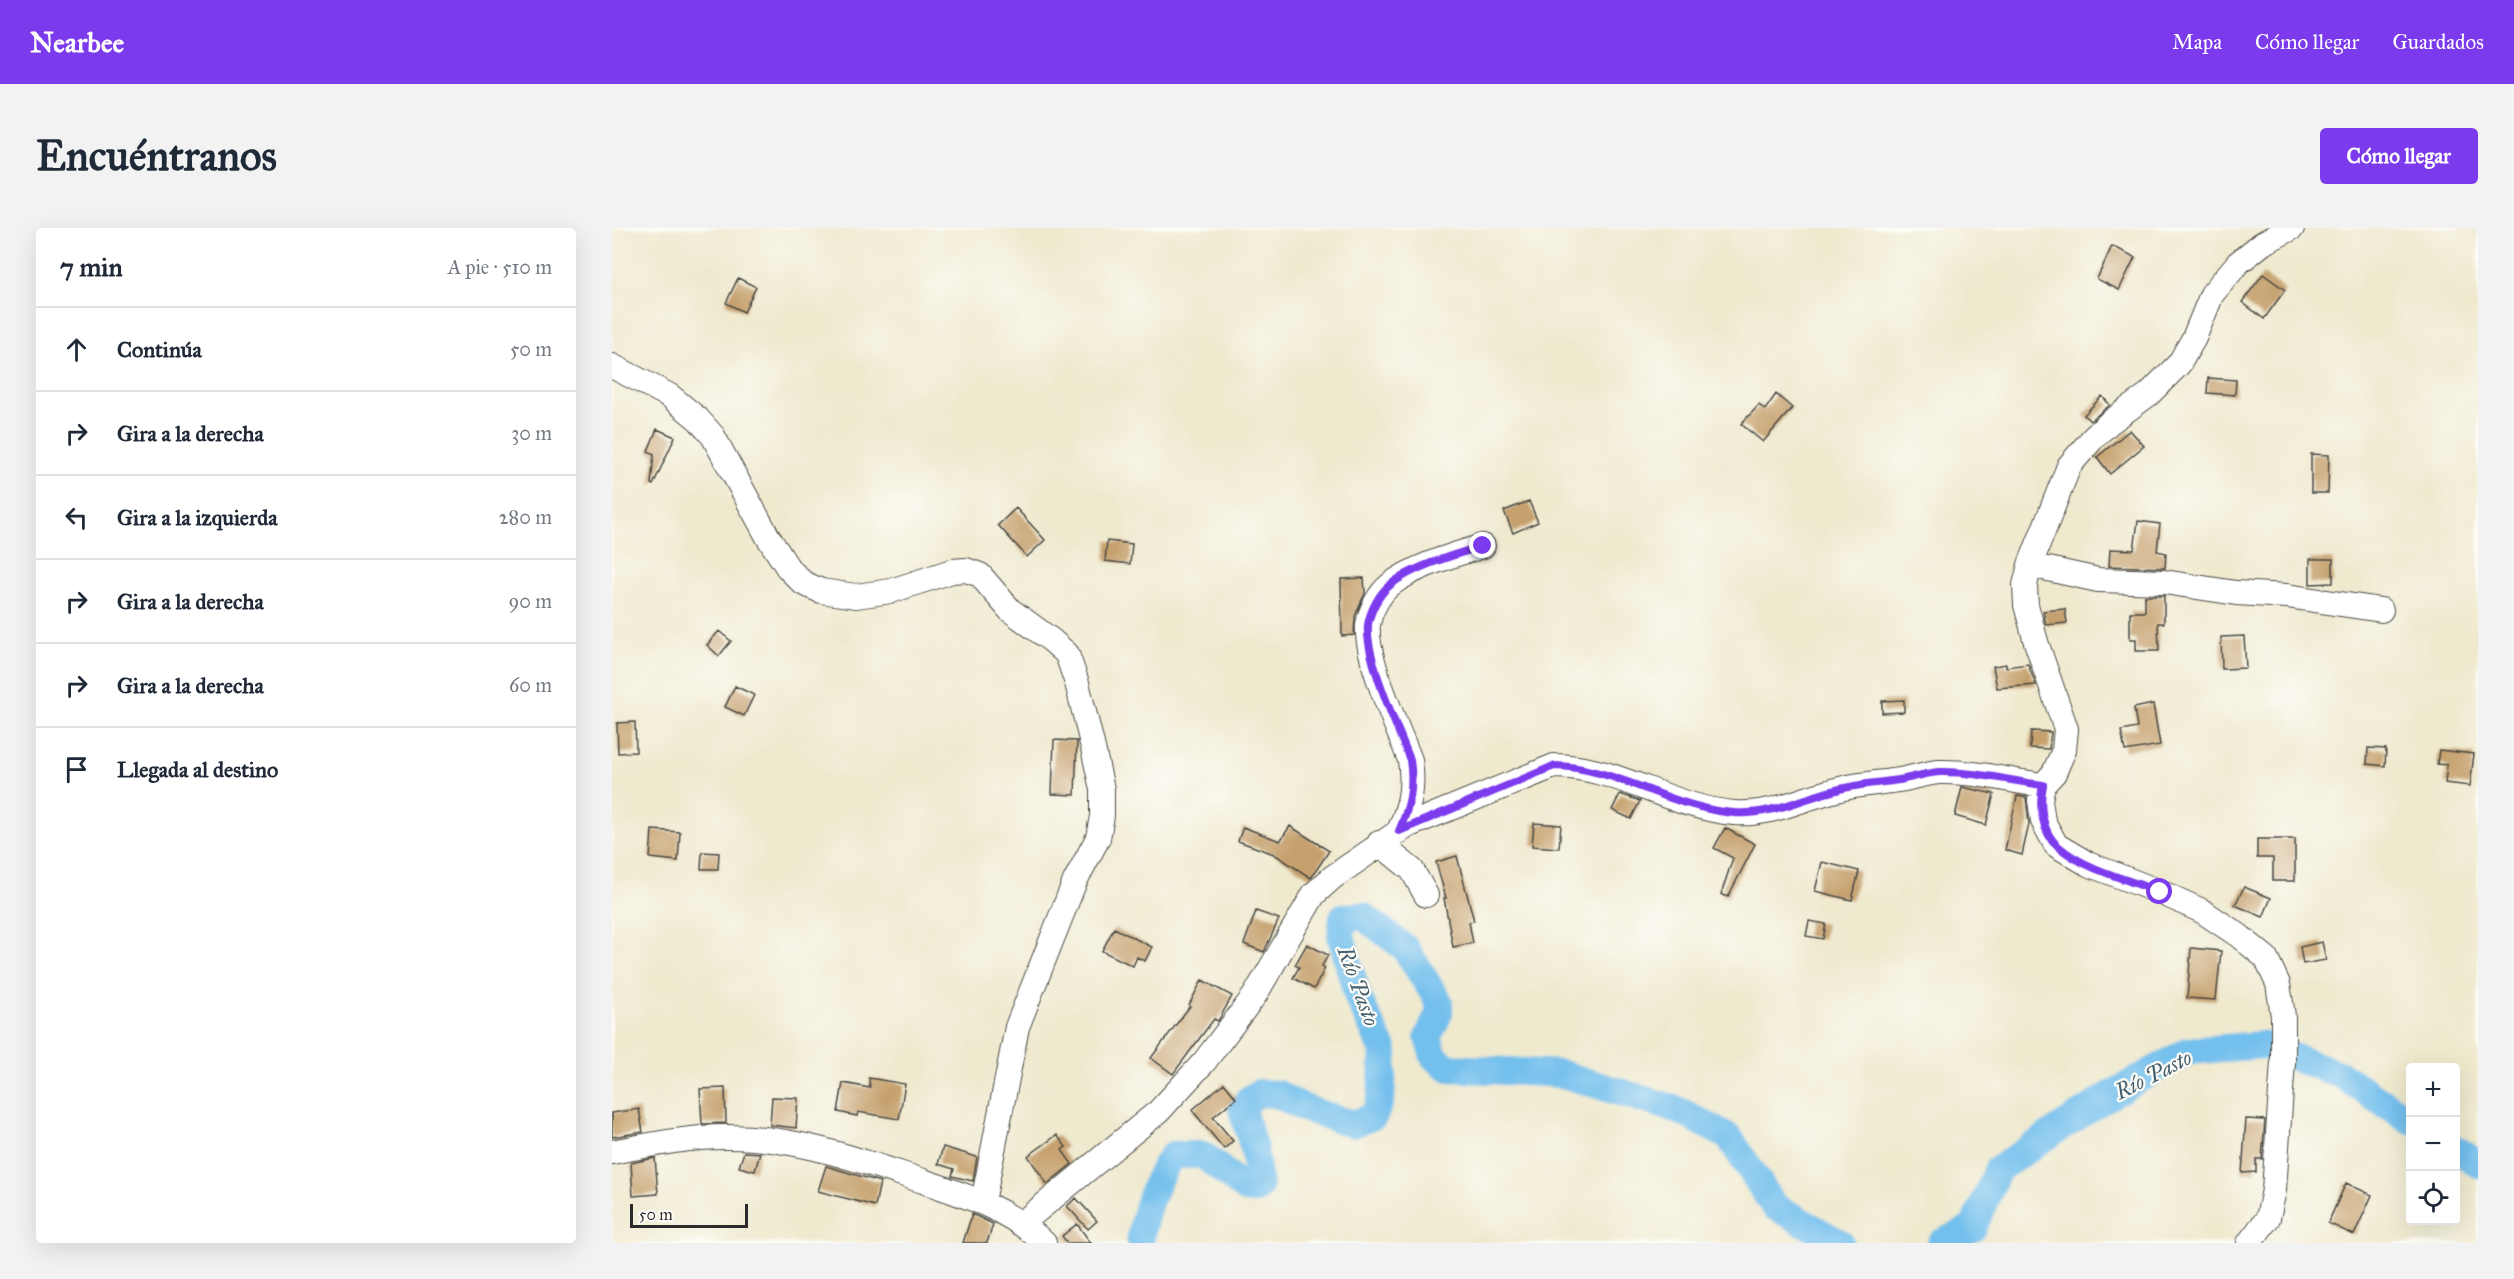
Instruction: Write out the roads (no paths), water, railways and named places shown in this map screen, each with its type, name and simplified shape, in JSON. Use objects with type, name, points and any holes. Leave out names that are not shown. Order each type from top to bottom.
[{"type":"street","points":[[2249,1243],[2268,1218],[2274,1190],[2283,1062],[2283,1017],[2278,984],[2266,958],[2238,935],[2202,911],[2088,864],[2056,845],[2043,821],[2040,800],[2043,785],[2054,773],[2064,750],[2066,729],[2046,676],[2026,605],[2025,585],[2030,565],[2069,466],[2101,430],[2149,394],[2179,364],[2194,338],[2212,294],[2238,263],[2263,243],[2292,228]]},
{"type":"street","points":[[612,366],[670,396],[698,419],[713,436],[768,537],[788,568],[803,584],[821,591],[856,596],[891,591],[952,571],[966,570],[980,575],[1010,610],[1067,654],[1077,683],[1102,789],[1102,816],[1098,838],[1075,881],[1017,1027],[983,1202]]},
{"type":"street","points":[[1389,837],[1410,806],[1413,778],[1410,760],[1370,651],[1368,624],[1375,604],[1390,585],[1434,561],[1483,546]]},
{"type":"street","points":[[2030,565],[2098,580],[2164,582],[2236,593],[2287,596],[2381,610]]},
{"type":"street","points":[[1022,1223],[1159,1111],[1204,1062],[1255,995],[1314,894],[1333,877],[1389,837],[1554,766],[1577,766],[1656,795],[1697,807],[1734,813],[1764,812],[1840,789],[1937,772],[1965,773],[2043,785]]},
{"type":"street","points":[[1389,837],[1426,895]]},
{"type":"street","points":[[612,1152],[667,1142],[723,1137],[762,1138],[836,1152],[983,1202],[1022,1223],[1044,1243]]},
{"type":"waterway","name":"Río Pasto","points":[[1140,1243],[1151,1197],[1160,1175],[1173,1155],[1203,1155],[1245,1189],[1255,1190],[1259,1186],[1254,1149],[1242,1110],[1248,1100],[1259,1093],[1277,1094],[1306,1109],[1353,1124],[1374,1116],[1381,1099],[1384,1051],[1358,998],[1341,936],[1343,917],[1363,916],[1405,948],[1439,1002],[1439,1013],[1428,1037],[1434,1057],[1449,1068],[1562,1074],[1678,1110],[1729,1137],[1774,1206],[1840,1243]]},
{"type":"waterway","name":"Río Pasto","points":[[1941,1243],[1973,1228],[1998,1169],[2109,1096],[2188,1051],[2262,1045],[2341,1075],[2406,1117]]},
{"type":"waterway","name":"Río Pasto","points":[[2460,1152],[2478,1164]]}]
